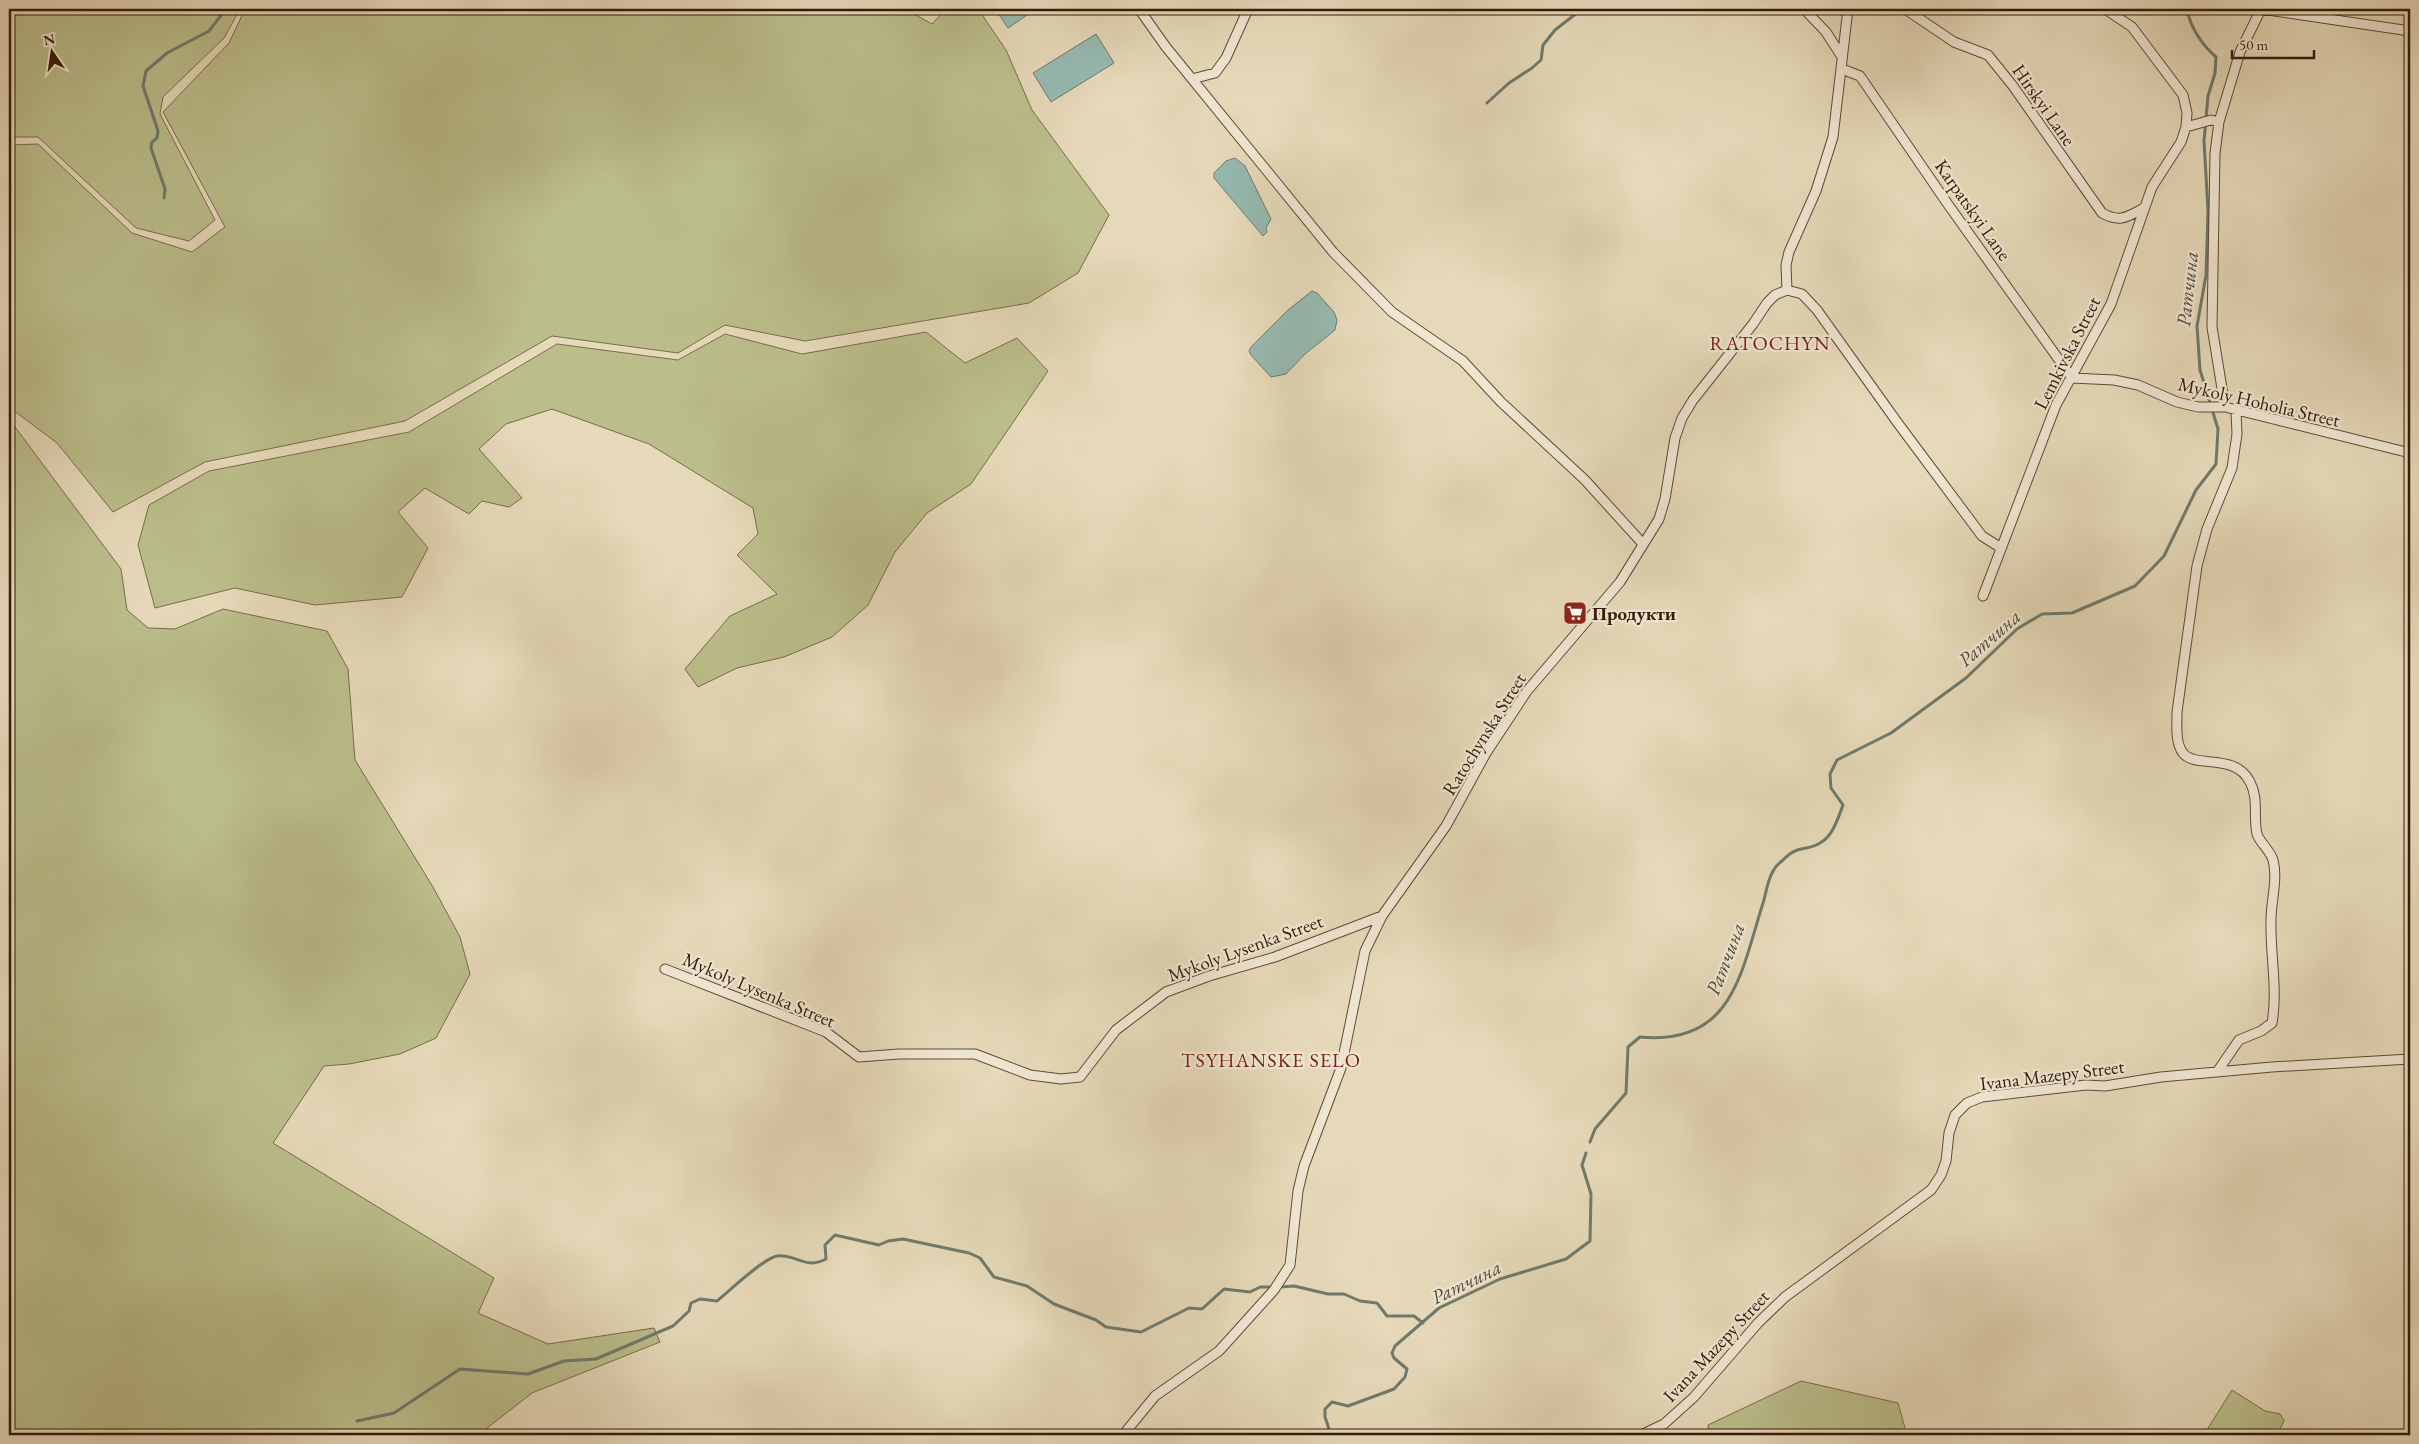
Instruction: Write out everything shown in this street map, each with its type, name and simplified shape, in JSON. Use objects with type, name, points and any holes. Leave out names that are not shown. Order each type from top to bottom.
[{"type":"street","points":[[1139,9],[1166,48],[1333,252],[1392,312],[1463,361],[1501,402],[1585,480],[1643,544]]},
{"type":"street","points":[[1192,79],[1214,73],[1226,58],[1248,9]]},
{"type":"street","points":[[1804,9],[1826,32],[1842,57]]},
{"type":"street","points":[[1848,9],[1833,137],[1816,191],[1788,252],[1786,265],[1787,290],[1802,294],[1817,310],[1982,536],[2001,548]]},
{"type":"street","name":"Hirskyi Lane","points":[[1905,9],[1954,42],[1988,55],[2013,86],[2102,213],[2112,219],[2125,218],[2144,208]]},
{"type":"street","points":[[2105,9],[2132,26],[2183,95],[2187,113],[2186,127],[2198,122],[2215,121]]},
{"type":"street","points":[[2225,407],[2212,327],[2215,121],[2240,52],[2261,9],[2410,31]]},
{"type":"street","name":"Karpatskyi Lane","points":[[1842,69],[1860,76],[1947,203],[2072,378]]},
{"type":"street","name":"Lemkivska Street","points":[[1983,596],[2056,405],[2111,304],[2152,187],[2181,142],[2186,127]]},
{"type":"street","name":"Ratochynska Street","points":[[1123,1435],[1155,1396],[1218,1351],[1274,1290],[1290,1265],[1298,1191],[1304,1166],[1341,1068],[1365,950],[1382,916],[1446,826],[1486,753],[1527,691],[1620,582],[1659,519],[1668,485],[1675,438],[1692,400],[1753,324],[1767,303],[1775,295],[1787,290]]},
{"type":"street","name":"Mykoly Hoholia Street","points":[[2072,378],[2138,385],[2177,402],[2198,407],[2225,407],[2410,453]]},
{"type":"street","points":[[2217,1072],[2239,1040],[2261,1031],[2272,1023],[2275,1005],[2271,922],[2275,878],[2272,858],[2257,834],[2256,800],[2253,791],[2242,771],[2226,763],[2190,758],[2183,753],[2177,732],[2177,712],[2196,566],[2206,529],[2232,468],[2237,434],[2236,411]]},
{"type":"street","name":"Mykoly Lysenka Street","points":[[665,969],[826,1032],[859,1056],[975,1054],[1030,1075],[1061,1079],[1080,1077],[1116,1030],[1166,992],[1216,973],[1275,956],[1382,916]]},
{"type":"street","name":"Ivana Mazepy Street","points":[[1641,1435],[1664,1424],[1694,1397],[1758,1323],[1785,1297],[1917,1203],[1931,1190],[1941,1175],[1946,1161],[1949,1133],[1956,1115],[1967,1103],[1982,1097],[2008,1093],[2086,1085],[2105,1086],[2217,1072],[2410,1059]]},
{"type":"green space","points":[[9,9],[240,9],[224,38],[163,97],[160,114],[215,220],[189,241],[136,228],[38,137],[9,137]]},
{"type":"green space","points":[[245,9],[905,9],[932,24],[946,9],[978,9],[1006,50],[1032,110],[1109,215],[1078,273],[1029,303],[805,341],[725,325],[678,353],[552,336],[405,421],[205,462],[113,512],[57,443],[9,407],[9,145],[38,144],[132,233],[192,252],[225,227],[163,112],[229,43]]},
{"type":"green space","points":[[926,332],[965,363],[1017,338],[1048,371],[971,484],[927,513],[895,552],[868,605],[832,637],[784,657],[737,668],[698,687],[685,669],[730,616],[777,594],[737,555],[758,534],[753,508],[649,444],[552,409],[506,424],[479,449],[522,498],[509,507],[482,501],[469,514],[425,488],[398,512],[428,548],[402,597],[315,605],[235,588],[155,608],[138,545],[149,505],[209,471],[409,432],[557,344],[678,360],[725,334],[802,354]]},
{"type":"green space","points":[[9,419],[121,569],[127,610],[148,628],[175,629],[223,609],[327,631],[348,669],[355,760],[433,887],[460,937],[470,974],[436,1038],[400,1054],[349,1064],[324,1066],[273,1143],[494,1278],[478,1313],[548,1344],[654,1328],[660,1342],[532,1393],[482,1432],[484,1435],[9,1435]]},
{"type":"green space","points":[[1801,1381],[1898,1403],[1907,1435],[1709,1435],[1708,1425]]},
{"type":"green space","points":[[2232,1390],[2265,1411],[2280,1414],[2284,1421],[2277,1435],[2206,1435],[2205,1433]]},
{"type":"water","points":[[995,9],[1036,9],[1008,28]]},
{"type":"water","points":[[1096,34],[1114,63],[1051,102],[1033,73]]},
{"type":"water","points":[[1235,158],[1245,166],[1271,219],[1266,228],[1267,232],[1263,236],[1214,178],[1214,173],[1226,161]]},
{"type":"water","points":[[1312,291],[1317,293],[1334,312],[1337,320],[1335,330],[1305,354],[1286,374],[1271,377],[1249,351],[1288,310]]},
{"type":"waterway","points":[[164,198],[165,189],[151,148],[152,142],[157,138],[158,131],[143,86],[146,71],[167,53],[209,31],[226,9]]},
{"type":"waterway","points":[[1487,103],[1509,83],[1541,60],[1543,45],[1555,30],[1582,9]]},
{"type":"waterway","name":"Ратчина","points":[[1590,1142],[1595,1129],[1626,1093],[1628,1047],[1640,1037],[1671,1037],[1696,1029],[1714,1016],[1729,998],[1748,953],[1771,874],[1788,855],[1798,850],[1815,846],[1825,840],[1837,821],[1843,805],[1831,788],[1830,774],[1837,760],[1891,733],[1966,678],[2017,629],[2042,614],[2072,613],[2135,586],[2164,556],[2196,490],[2216,464],[2218,429],[2200,370],[2197,326],[2206,275],[2208,210],[2204,141],[2208,96],[2215,73],[2216,57],[2197,35],[2187,9]]},
{"type":"waterway","name":"Ратчина","points":[[1331,1435],[1325,1417],[1325,1409],[1332,1402],[1348,1406],[1394,1389],[1405,1377],[1407,1369],[1394,1358],[1392,1353],[1395,1346],[1439,1308],[1500,1279],[1566,1259],[1590,1241],[1591,1194],[1582,1165],[1586,1153]]},
{"type":"waterway","points":[[357,1421],[394,1413],[460,1369],[528,1374],[564,1361],[596,1359],[673,1326],[689,1311],[691,1303],[700,1299],[717,1301],[755,1268],[771,1258],[784,1256],[812,1263],[826,1259],[825,1245],[835,1235],[879,1245],[888,1241],[903,1239],[969,1253],[980,1258],[994,1277],[1027,1286],[1054,1304],[1096,1320],[1106,1327],[1141,1332],[1189,1308],[1202,1309],[1224,1289],[1250,1292],[1260,1287],[1272,1287]]},
{"type":"waterway","points":[[1281,1287],[1294,1286],[1328,1294],[1344,1294],[1360,1301],[1377,1303],[1387,1316],[1414,1316],[1423,1323]]},
{"type":"place","name":"Продукти","points":[[1575,613]]},
{"type":"district","name":"RATOCHYN","points":[[1770,343]]},
{"type":"district","name":"TSYHANSKE SELO","points":[[1271,1060]]}]
